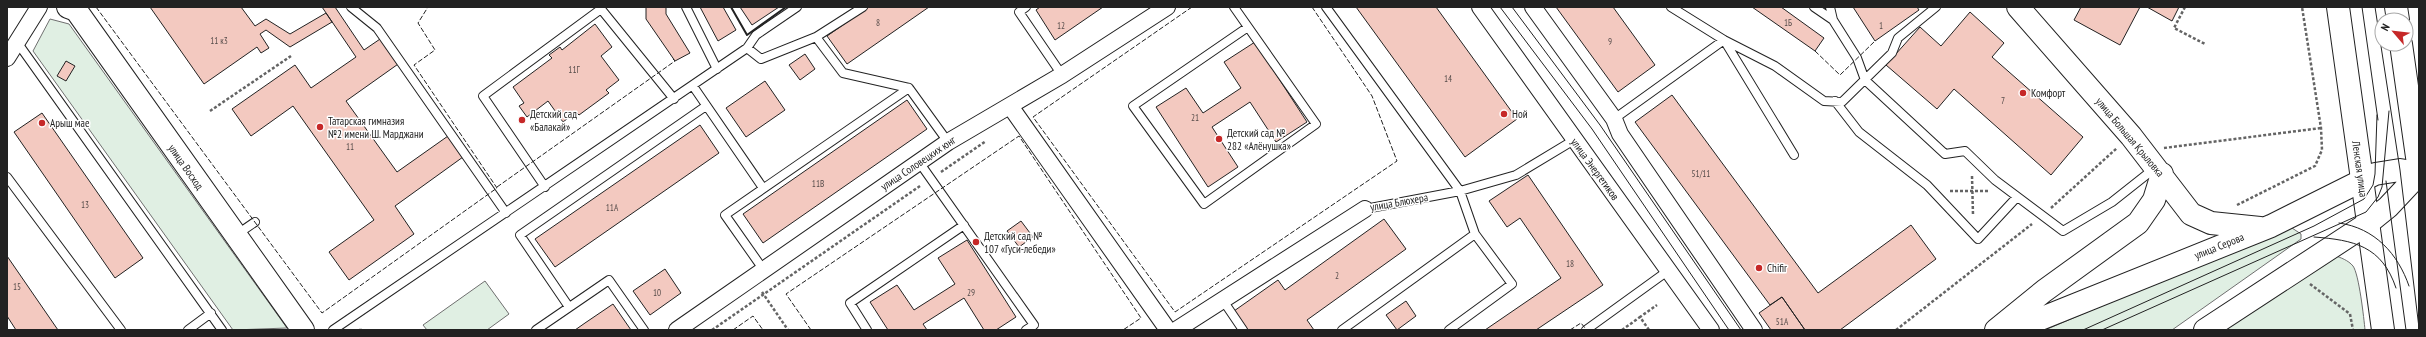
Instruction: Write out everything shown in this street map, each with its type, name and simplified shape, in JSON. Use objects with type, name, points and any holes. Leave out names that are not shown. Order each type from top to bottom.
[{"type":"street","points":[[7,58],[39,7]]},
{"type":"street","name":"улица Восход","points":[[68,7],[76,10],[302,330]]},
{"type":"street","name":"улица Соловецких юнг","points":[[676,330],[948,142],[1062,75],[1167,7]]},
{"type":"street","name":"улица Энергетиков","points":[[1480,7],[1711,330]]},
{"type":"street","points":[[1534,7],[1614,119],[1620,134],[1754,330]]},
{"type":"street","name":"Ленская улица","points":[[2338,7],[2367,224],[2383,330]]},
{"type":"street","name":"улица Большая Крыловка","points":[[2019,8],[2131,136],[2160,163],[2191,214],[2211,223],[2263,228]]},
{"type":"street","points":[[2206,330],[2367,224],[2388,207],[2419,173],[2402,52]]},
{"type":"street","points":[[1010,106],[1168,330]]},
{"type":"street","points":[[1996,330],[2044,291],[2138,223],[2154,200],[2160,163]]},
{"type":"street","name":"улица Серова","points":[[2019,330],[2040,319],[2271,226],[2361,180],[2384,171],[2400,170],[2419,173]]},
{"type":"street","name":"улица Блюхера","points":[[1176,330],[1365,208]]},
{"type":"lane","points":[[351,7],[377,28],[506,213]]},
{"type":"lane","points":[[686,7],[717,69]]},
{"type":"lane","points":[[333,330],[748,48],[756,35],[797,7]]},
{"type":"lane","points":[[748,48],[761,59],[816,38],[862,7]]},
{"type":"lane","points":[[1026,7],[1019,12],[1062,75]]},
{"type":"lane","points":[[1234,7],[1316,124],[1204,204],[1133,106],[1248,27]]},
{"type":"lane","points":[[1326,7],[1460,191],[1475,234],[1512,284],[1449,330]]},
{"type":"lane","points":[[1671,7],[1724,40],[1775,66],[1824,101],[1842,102],[1892,53],[1898,38],[1936,7]]},
{"type":"lane","points":[[1814,7],[1833,20]]},
{"type":"lane","points":[[1830,7],[1833,20],[1857,58],[1865,80],[1945,154],[1965,151],[2010,192],[2063,231],[2112,202],[2160,163]]},
{"type":"lane","points":[[544,187],[483,96],[601,9],[674,99]]},
{"type":"lane","points":[[816,38],[843,73],[909,88],[948,142]]},
{"type":"lane","points":[[1614,119],[1724,40]]},
{"type":"lane","points":[[1724,40],[1794,155]]},
{"type":"lane","points":[[17,42],[222,330]]},
{"type":"lane","points":[[692,86],[763,188]]},
{"type":"lane","points":[[758,273],[725,215],[909,88]]},
{"type":"lane","points":[[1836,101],[1860,132],[1933,191],[1978,239],[2017,197]]},
{"type":"lane","points":[[570,307],[520,235],[706,106]]},
{"type":"lane","name":"улица Блюхера","points":[[1365,208],[1460,191],[1516,175],[1574,140]]},
{"type":"lane","points":[[919,162],[932,178],[1034,325],[1026,330]]},
{"type":"lane","points":[[7,177],[121,330]]},
{"type":"lane","points":[[235,236],[255,222]]},
{"type":"lane","points":[[867,330],[850,303],[964,225]]},
{"type":"lane","points":[[1342,330],[1475,234]]},
{"type":"lane","points":[[1586,330],[1669,270]]},
{"type":"lane","points":[[536,330],[609,280],[644,330]]},
{"type":"lane","points":[[1222,299],[1244,330]]},
{"type":"lane","points":[[188,330],[211,313]]},
{"type":"path","points":[[2185,7],[2174,28],[2205,44]]},
{"type":"path","points":[[2234,207],[2315,166],[2322,150],[2321,128],[2302,7]]},
{"type":"path","points":[[210,111],[291,56]]},
{"type":"path","points":[[2160,163],[2321,128]]},
{"type":"path","points":[[712,330],[763,293],[993,136]]},
{"type":"path","points":[[1896,330],[2042,216],[2131,136]]},
{"type":"path","points":[[1972,158],[1973,234]]},
{"type":"path","points":[[1933,191],[2010,192]]},
{"type":"path","points":[[758,273],[763,293],[788,330]]},
{"type":"path","points":[[2309,284],[2350,314],[2353,330]]},
{"type":"path","points":[[1622,330],[1657,305]]},
{"type":"path","points":[[1640,317],[1649,330]]},
{"type":"green space","points":[[50,19],[69,24],[287,328],[233,330],[33,51]]},
{"type":"green space","points":[[2289,226],[2301,234],[2301,239],[2172,330],[2045,330]]},
{"type":"green space","points":[[2334,255],[2344,259],[2353,266],[2361,297],[2365,330],[2216,330]]},
{"type":"green space","points":[[485,281],[509,314],[487,330],[427,330],[423,325]]},
{"type":"building","points":[[150,7],[241,7],[255,26],[266,19],[290,34],[326,13],[332,22],[290,47],[266,30],[260,34],[269,48],[261,53],[257,47],[204,84]]},
{"type":"building","points":[[322,7],[335,7],[364,50],[383,37],[401,62],[346,101],[397,172],[448,136],[463,157],[395,206],[414,234],[349,280],[329,252],[374,220],[293,106],[251,136],[232,109],[295,65],[311,88],[356,57]]},
{"type":"building","points":[[646,7],[666,7],[666,14],[690,53],[675,61],[646,19]]},
{"type":"building","points":[[700,7],[723,7],[736,30],[718,41]]},
{"type":"building","points":[[740,7],[779,7],[752,25]]},
{"type":"building","points":[[869,7],[929,7],[847,64],[827,36]]},
{"type":"building","points":[[1040,7],[1103,7],[1055,40],[1036,10]]},
{"type":"building","points":[[1356,7],[1436,7],[1517,119],[1465,157]]},
{"type":"building","points":[[1556,7],[1613,7],[1655,65],[1618,92]]},
{"type":"building","points":[[1752,7],[1781,7],[1824,38],[1815,51]]},
{"type":"building","points":[[1853,7],[1917,7],[1919,10],[1875,41]]},
{"type":"building","points":[[2081,7],[2140,7],[2120,45],[2074,20]]},
{"type":"building","points":[[2147,7],[2179,7],[2172,21]]},
{"type":"building","points":[[1970,12],[2004,43],[1992,57],[2083,137],[2051,175],[1954,89],[1937,109],[1886,65],[1920,27],[1941,46]]},
{"type":"building","points":[[595,24],[612,47],[601,56],[619,80],[606,90],[609,93],[579,115],[576,112],[563,122],[548,101],[527,117],[519,106],[524,103],[513,87],[552,58],[549,55],[560,47],[562,50]]},
{"type":"building","points":[[1255,42],[1307,122],[1276,142],[1250,102],[1212,127],[1238,167],[1208,187],[1156,107],[1186,88],[1203,113],[1241,88],[1224,62]]},
{"type":"building","points":[[805,54],[815,69],[800,80],[789,65]]},
{"type":"building","points":[[66,61],[75,66],[66,81],[57,76]]},
{"type":"building","points":[[765,81],[785,110],[746,137],[726,108]]},
{"type":"building","points":[[1672,95],[1818,293],[1911,225],[1936,259],[1840,330],[1805,330],[1782,297],[1770,305],[1635,122]]},
{"type":"building","points":[[907,100],[927,129],[763,243],[743,214]]},
{"type":"building","points":[[42,113],[143,258],[115,278],[14,132]]},
{"type":"building","points":[[700,125],[719,153],[555,267],[535,239]]},
{"type":"building","points":[[1528,175],[1603,285],[1536,330],[1485,330],[1561,278],[1520,218],[1507,227],[1489,201]]},
{"type":"building","points":[[1384,219],[1406,249],[1307,320],[1314,330],[1248,330],[1234,311],[1278,280],[1285,290]]},
{"type":"building","points":[[1021,221],[1033,237],[1019,247],[1007,231]]},
{"type":"building","points":[[967,240],[1016,317],[996,330],[984,330],[964,298],[923,324],[927,330],[888,330],[870,302],[897,285],[914,310],[955,284],[938,258]]},
{"type":"building","points":[[7,256],[58,330],[16,330],[7,316]]},
{"type":"building","points":[[665,269],[681,293],[650,315],[633,291]]},
{"type":"building","points":[[1782,297],[1805,330],[1771,330],[1759,313]]},
{"type":"building","points":[[1406,301],[1416,316],[1397,330],[1386,315]]},
{"type":"building","points":[[613,304],[631,330],[575,330],[585,323]]},
{"type":"tram line","points":[[1500,7],[1592,129],[1729,330]]},
{"type":"tram line","points":[[1512,7],[1600,125],[1741,330]]},
{"type":"tram line","points":[[2362,7],[2378,120]]},
{"type":"tram line","points":[[2375,7],[2400,170],[2419,328]]},
{"type":"tram line","points":[[2102,330],[2366,212],[2378,197],[2382,187],[2389,111]]},
{"type":"tram line","points":[[2083,330],[2314,226],[2364,199],[2373,185],[2375,174],[2377,115]]},
{"type":"tram line","points":[[2386,181],[2406,330]]},
{"type":"tram line","points":[[2339,223],[2364,230],[2383,244],[2392,253],[2409,286]]},
{"type":"tram line","points":[[2314,237],[2342,240],[2365,248],[2383,263],[2396,288]]},
{"type":"fence","points":[[96,7],[322,313],[497,188],[414,65],[435,50],[418,23],[428,7]]},
{"type":"fence","points":[[1192,7],[1033,117],[1175,312],[1397,161],[1372,96],[1312,7]]},
{"type":"fence","points":[[1815,51],[1840,75],[1875,41]]},
{"type":"fence","points":[[497,187],[675,61],[673,59]]},
{"type":"fence","points":[[811,330],[786,294],[1019,136],[1141,318],[1123,330]]},
{"type":"fence","points":[[733,330],[753,316],[763,330]]},
{"type":"fence","points":[[1570,330],[1581,323],[1585,328]]},
{"type":"wall","points":[[731,7],[747,35],[786,7]]},
{"type":"place","name":"Комфорт","points":[[2023,93]]},
{"type":"place","name":"Ной","points":[[1504,114]]},
{"type":"place","name":"Детский сад «Балакай»","points":[[522,120]]},
{"type":"place","name":"Арыш мае","points":[[42,123]]},
{"type":"place","name":"Татарская гимназия №2 имени Ш. Марджани","points":[[320,127]]},
{"type":"place","name":"Детский сад № 282 «Алёнушка»","points":[[1219,139]]},
{"type":"place","name":"Детский сад № 107 «Гуси-лебеди»","points":[[976,242]]},
{"type":"place","name":"Chifir","points":[[1759,268]]}]
